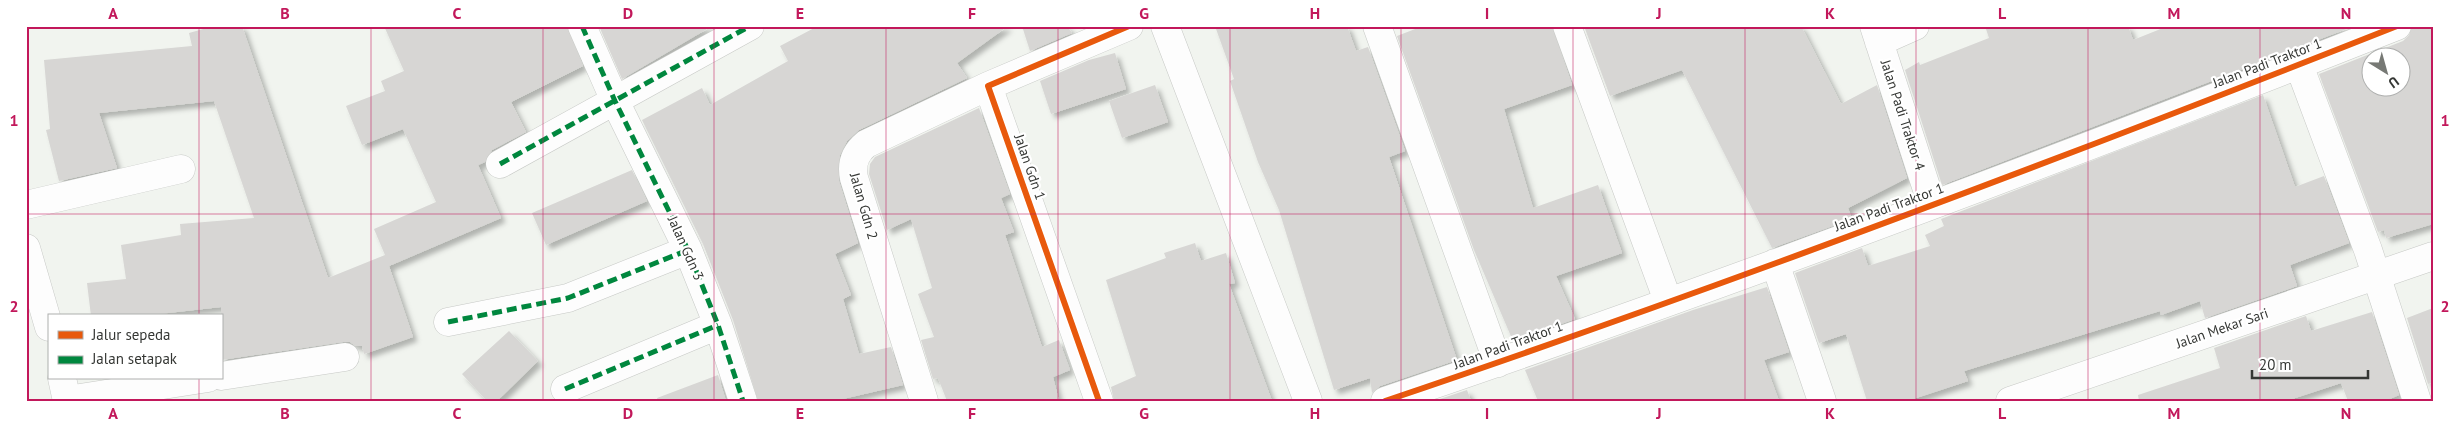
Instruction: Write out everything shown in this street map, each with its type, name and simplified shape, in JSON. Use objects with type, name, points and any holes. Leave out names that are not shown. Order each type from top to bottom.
[{"type":"street","name":"Jalan Gdn 3","points":[[582,26],[615,101],[688,250],[718,325],[743,401]]},
{"type":"street","points":[[500,164],[750,26]]},
{"type":"street","points":[[988,86],[1129,26]]},
{"type":"street","points":[[1165,26],[1308,401]]},
{"type":"street","points":[[1377,26],[1498,363]]},
{"type":"street","points":[[1567,26],[1668,301]]},
{"type":"street","points":[[1876,34],[1915,26]]},
{"type":"street","name":"Jalan Padi Traktor 1","points":[[1386,401],[1498,363],[1932,205],[2397,26]]},
{"type":"street","name":"Jalan Padi Traktor 4","points":[[1876,34],[1932,205]]},
{"type":"street","points":[[2299,65],[2377,275],[2417,401]]},
{"type":"street","name":"Jalan Gdn 2","points":[[924,401],[854,178],[853,163],[856,155],[866,144],[988,86]]},
{"type":"street","name":"Jalan Gdn 1","points":[[988,86],[1099,401]]},
{"type":"street","points":[[26,205],[182,169]]},
{"type":"street","points":[[26,248],[48,324]]},
{"type":"street","points":[[448,322],[568,298],[688,250]]},
{"type":"street","name":"Jalan Mekar Sari","points":[[2010,401],[2433,256]]},
{"type":"street","points":[[1775,263],[1822,401]]},
{"type":"street","points":[[565,389],[718,325]]},
{"type":"street","points":[[222,376],[345,357]]},
{"type":"street","points":[[62,380],[67,401],[196,380]]},
{"type":"building","points":[[214,26],[242,26],[328,278],[385,255],[374,229],[436,202],[403,129],[362,145],[346,106],[385,91],[381,81],[404,71],[384,26],[567,26],[583,66],[511,102],[526,132],[492,150],[485,162],[478,165],[501,218],[389,266],[413,337],[364,354],[362,346],[343,342],[222,360],[221,307],[159,314],[91,314],[87,283],[126,279],[121,245],[181,235],[180,224],[254,218],[214,101],[99,113],[117,168],[59,181],[46,130],[50,129],[44,60],[192,46],[189,33]]},
{"type":"building","points":[[599,26],[712,26],[622,79]]},
{"type":"building","points":[[818,26],[1008,26],[957,63],[967,78],[859,130],[847,141],[840,155],[839,181],[858,243],[835,254],[851,295],[843,299],[859,354],[891,347],[903,385],[834,401],[758,401],[733,320],[703,244],[642,120],[702,88],[710,105],[788,61],[780,46]]},
{"type":"building","points":[[1022,26],[1067,26],[1072,33],[1030,51]]},
{"type":"building","points":[[1215,26],[1347,26],[1356,51],[1368,47],[1405,151],[1389,157],[1457,360],[1380,386],[1372,393],[1370,378],[1334,390],[1279,210],[1258,162],[1230,81],[1234,79]]},
{"type":"building","points":[[1423,26],[1552,26],[1572,85],[1504,109],[1533,208],[1598,185],[1622,253],[1556,276],[1575,319],[1513,341],[1474,250],[1397,36]]},
{"type":"building","points":[[1584,26],[1801,26],[1841,104],[1877,85],[1907,178],[1848,208],[1852,219],[1772,248],[1682,70],[1610,96]]},
{"type":"building","points":[[1985,26],[2128,26],[2133,40],[2168,26],[2354,26],[1942,185],[1905,70],[1919,62],[1920,65],[1989,38]]},
{"type":"building","points":[[2412,26],[2433,26],[2433,224],[2386,238],[2384,230],[2378,232],[2319,74],[2362,57],[2362,98],[2412,98],[2412,48],[2385,48],[2403,41],[2409,35]]},
{"type":"building","points":[[1115,53],[1126,89],[1051,114],[1040,81],[1089,60]]},
{"type":"building","points":[[1155,85],[1168,122],[1122,138],[1109,101]]},
{"type":"building","points":[[2263,95],[2295,187],[2324,176],[2349,243],[2290,265],[2297,286],[2205,318],[2200,301],[2161,315],[2160,311],[1964,371],[1968,381],[1907,401],[1867,401],[1846,334],[1819,343],[1795,273],[1862,248],[1868,266],[1930,246],[1925,235],[1944,226],[1941,219]]},
{"type":"building","points":[[979,108],[1010,194],[1001,198],[1014,232],[1005,235],[1042,347],[1059,340],[1070,370],[1053,377],[1059,401],[947,401],[938,378],[933,379],[921,340],[934,337],[918,294],[932,288],[911,219],[887,230],[869,174],[870,164],[875,157]]},
{"type":"building","points":[[632,170],[647,201],[546,245],[532,213]]},
{"type":"building","points":[[1195,243],[1201,261],[1226,253],[1235,283],[1229,284],[1272,401],[1114,401],[1111,387],[1136,376],[1106,280],[1166,258],[1164,253]]},
{"type":"building","points":[[1767,287],[1789,352],[1764,360],[1779,401],[1538,401],[1525,370],[1693,310]]},
{"type":"building","points":[[2433,308],[2433,382],[2428,384],[2407,318]]},
{"type":"building","points":[[2372,312],[2399,395],[2385,401],[2348,401],[2341,383],[2286,401],[2139,401],[2138,395],[2220,368],[2214,348],[2306,316],[2311,331]]},
{"type":"building","points":[[509,331],[538,361],[497,401],[487,401],[462,374]]},
{"type":"building","points":[[718,375],[726,401],[658,401],[657,398]]},
{"type":"building","points":[[1467,390],[1471,401],[1434,401]]},
{"type":"marked path","points":[[582,26],[615,101],[688,250],[718,325],[743,401]]},
{"type":"marked path","points":[[500,164],[750,26]]},
{"type":"marked path","points":[[448,322],[568,298],[688,250]]},
{"type":"marked path","points":[[565,389],[718,325]]},
{"type":"cycle path","points":[[1099,401],[988,86],[1129,26]]},
{"type":"cycle path","points":[[1385,401],[1767,267],[1894,220],[2397,26]]}]
